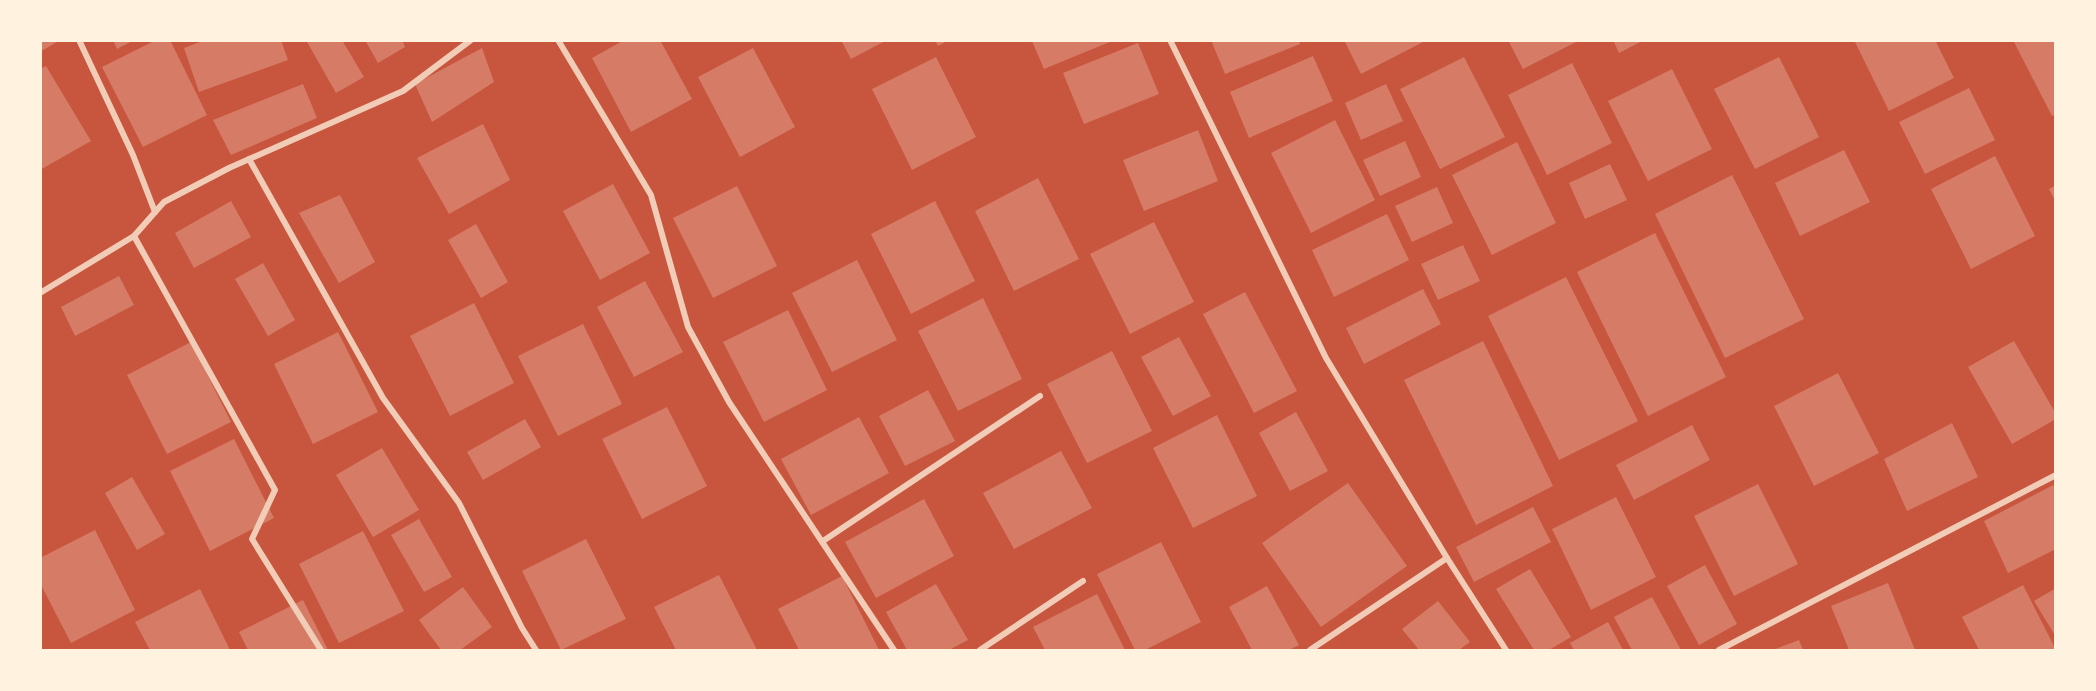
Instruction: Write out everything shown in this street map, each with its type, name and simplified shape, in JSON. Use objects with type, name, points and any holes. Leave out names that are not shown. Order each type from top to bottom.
[{"type":"street","points":[[79,40],[133,155],[155,212]]},
{"type":"street","points":[[40,293],[134,236],[164,202],[249,159],[403,91],[471,40]]},
{"type":"street","points":[[558,40],[651,195],[688,327],[729,402],[894,651]]},
{"type":"street","points":[[1170,40],[1326,358],[1506,651]]},
{"type":"street","points":[[249,159],[383,398],[459,503],[522,628],[536,651]]},
{"type":"street","points":[[134,236],[275,490],[252,539],[321,651]]},
{"type":"street","points":[[823,541],[1041,396]]},
{"type":"street","points":[[1719,651],[2055,475]]},
{"type":"street","points":[[1310,651],[1447,558]]},
{"type":"street","points":[[980,651],[1083,581]]},
{"type":"building","points":[[40,40],[60,40],[40,52]]},
{"type":"building","points":[[113,40],[134,40],[117,49]]},
{"type":"building","points":[[156,40],[170,40],[207,115],[143,147],[102,67]]},
{"type":"building","points":[[205,40],[281,40],[288,60],[199,92],[184,48]]},
{"type":"building","points":[[306,40],[342,40],[364,77],[336,93]]},
{"type":"building","points":[[365,40],[402,40],[405,47],[378,63]]},
{"type":"building","points":[[624,40],[660,40],[692,99],[631,132],[592,58]]},
{"type":"building","points":[[841,40],[887,40],[851,59]]},
{"type":"building","points":[[935,40],[949,40],[938,46]]},
{"type":"building","points":[[1211,40],[1299,40],[1300,44],[1225,74]]},
{"type":"building","points":[[1344,40],[1427,40],[1361,74]]},
{"type":"building","points":[[1508,40],[1580,40],[1523,69]]},
{"type":"building","points":[[1613,40],[1644,40],[1619,53]]},
{"type":"building","points":[[1854,40],[1935,40],[1954,78],[1889,111]]},
{"type":"building","points":[[2013,40],[2056,40],[2056,114],[2052,116]]},
{"type":"building","points":[[1032,41],[1112,41],[1044,69]]},
{"type":"building","points":[[1138,43],[1159,94],[1084,124],[1063,73]]},
{"type":"building","points":[[482,48],[494,82],[432,122],[415,84]]},
{"type":"building","points":[[753,48],[795,127],[740,157],[698,77]]},
{"type":"building","points":[[1313,56],[1333,101],[1249,138],[1230,92]]},
{"type":"building","points":[[936,57],[976,137],[912,170],[872,89]]},
{"type":"building","points":[[1464,57],[1505,137],[1440,169],[1400,89]]},
{"type":"building","points":[[1779,57],[1819,137],[1755,169],[1714,89]]},
{"type":"building","points":[[1572,63],[1612,143],[1547,175],[1508,95]]},
{"type":"building","points":[[46,66],[91,141],[40,170],[40,69]]},
{"type":"building","points":[[1672,69],[1712,149],[1648,181],[1608,101]]},
{"type":"building","points":[[303,84],[317,118],[231,155],[213,120]]},
{"type":"building","points":[[1386,84],[1403,121],[1361,140],[1345,103]]},
{"type":"building","points":[[1969,88],[1995,140],[1925,174],[1899,122]]},
{"type":"building","points":[[1335,120],[1375,200],[1311,233],[1271,153]]},
{"type":"building","points":[[483,124],[510,180],[449,214],[417,158]]},
{"type":"building","points":[[1198,130],[1218,181],[1144,211],[1123,160]]},
{"type":"building","points":[[1405,141],[1421,177],[1380,196],[1363,160]]},
{"type":"building","points":[[1517,142],[1556,223],[1492,255],[1452,175]]},
{"type":"building","points":[[1844,150],[1870,202],[1800,236],[1775,183]]},
{"type":"building","points":[[1995,156],[2035,236],[1971,269],[1931,189]]},
{"type":"building","points":[[1610,164],[1627,200],[1585,219],[1569,183]]},
{"type":"building","points":[[1732,175],[1804,319],[1725,358],[1655,214]]},
{"type":"building","points":[[1038,178],[1079,259],[1014,291],[975,211]]},
{"type":"building","points":[[613,184],[650,253],[600,280],[563,211]]},
{"type":"building","points":[[2056,185],[2056,203],[2049,189]]},
{"type":"building","points":[[737,186],[777,266],[713,298],[673,218]]},
{"type":"building","points":[[1437,187],[1453,223],[1412,242],[1395,206]]},
{"type":"building","points":[[340,195],[375,262],[339,283],[299,213]]},
{"type":"building","points":[[231,201],[251,237],[194,268],[175,233]]},
{"type":"building","points":[[935,201],[975,281],[911,314],[871,234]]},
{"type":"building","points":[[1387,214],[1409,260],[1334,297],[1312,250]]},
{"type":"building","points":[[1154,222],[1194,302],[1130,334],[1090,254]]},
{"type":"building","points":[[476,224],[508,282],[481,298],[448,240]]},
{"type":"building","points":[[1655,233],[1726,377],[1648,416],[1577,272]]},
{"type":"building","points":[[1463,245],[1480,281],[1438,300],[1421,264]]},
{"type":"building","points":[[857,260],[897,340],[832,372],[792,293]]},
{"type":"building","points":[[263,263],[295,320],[268,336],[235,279]]},
{"type":"building","points":[[119,276],[134,305],[75,336],[61,307]]},
{"type":"building","points":[[1566,277],[1638,421],[1559,460],[1488,316]]},
{"type":"building","points":[[645,281],[683,352],[634,377],[597,307]]},
{"type":"building","points":[[1423,289],[1441,324],[1364,364],[1346,328]]},
{"type":"building","points":[[1245,292],[1297,391],[1254,413],[1203,314]]},
{"type":"building","points":[[983,298],[1022,379],[958,411],[918,331]]},
{"type":"building","points":[[474,303],[514,383],[450,416],[410,336]]},
{"type":"building","points":[[788,310],[827,390],[764,422],[723,342]]},
{"type":"building","points":[[583,324],[622,404],[558,436],[518,356]]},
{"type":"building","points":[[338,332],[378,412],[313,444],[274,364]]},
{"type":"building","points":[[1179,337],[1211,396],[1173,416],[1141,357]]},
{"type":"building","points":[[1483,341],[1553,486],[1476,525],[1404,380]]},
{"type":"building","points":[[2014,341],[2056,414],[2056,419],[2012,444],[1968,367]]},
{"type":"building","points":[[191,342],[231,422],[167,454],[127,375]]},
{"type":"building","points":[[1112,351],[1152,431],[1087,463],[1047,384]]},
{"type":"building","points":[[1838,373],[1879,453],[1814,486],[1774,406]]},
{"type":"building","points":[[928,390],[955,441],[905,466],[879,416]]},
{"type":"building","points":[[667,407],[707,486],[642,519],[602,439]]},
{"type":"building","points":[[1296,412],[1328,471],[1290,491],[1259,433]]},
{"type":"building","points":[[1217,415],[1257,496],[1193,528],[1153,448]]},
{"type":"building","points":[[859,417],[889,473],[811,515],[781,459]]},
{"type":"building","points":[[525,419],[541,447],[483,480],[467,452]]},
{"type":"building","points":[[1952,423],[1978,477],[1907,511],[1884,459]]},
{"type":"building","points":[[1692,425],[1710,460],[1634,500],[1616,465]]},
{"type":"building","points":[[234,439],[274,518],[210,551],[170,471]]},
{"type":"building","points":[[382,448],[419,510],[373,537],[336,475]]},
{"type":"building","points":[[1061,451],[1092,508],[1014,549],[983,493]]},
{"type":"building","points":[[132,477],[165,534],[137,550],[105,493]]},
{"type":"building","points":[[1348,483],[1407,566],[1321,627],[1262,543]]},
{"type":"building","points":[[1758,484],[1798,564],[1734,596],[1694,516]]},
{"type":"building","points":[[2053,485],[2056,491],[2056,549],[2008,573],[1984,521]]},
{"type":"building","points":[[1616,497],[1656,577],[1591,610],[1552,529]]},
{"type":"building","points":[[924,499],[954,556],[876,598],[845,542]]},
{"type":"building","points":[[1533,507],[1551,542],[1474,582],[1456,547]]},
{"type":"building","points":[[419,519],[452,577],[424,592],[391,535]]},
{"type":"building","points":[[95,530],[135,610],[71,643],[40,583],[40,558]]},
{"type":"building","points":[[363,531],[404,611],[339,643],[299,564]]},
{"type":"building","points":[[586,539],[626,619],[561,650],[522,571]]},
{"type":"building","points":[[1161,542],[1201,622],[1145,650],[1135,650],[1097,574]]},
{"type":"building","points":[[1705,565],[1737,624],[1699,645],[1667,586]]},
{"type":"building","points":[[1530,569],[1571,637],[1549,650],[1534,650],[1496,589]]},
{"type":"building","points":[[719,575],[757,650],[676,650],[654,607]]},
{"type":"building","points":[[842,576],[879,650],[799,650],[778,609]]},
{"type":"building","points":[[1888,583],[1915,650],[1849,650],[1831,606]]},
{"type":"building","points":[[936,584],[968,640],[949,650],[907,650],[886,612]]},
{"type":"building","points":[[2023,585],[2056,650],[1979,650],[1962,617]]},
{"type":"building","points":[[1267,586],[1299,645],[1289,650],[1252,650],[1229,607]]},
{"type":"building","points":[[463,587],[492,627],[460,650],[441,650],[419,620]]},
{"type":"building","points":[[2056,588],[2056,637],[2034,601]]},
{"type":"building","points":[[200,589],[230,650],[150,650],[135,622]]},
{"type":"building","points":[[1097,594],[1125,650],[1045,650],[1033,627]]},
{"type":"building","points":[[1652,597],[1681,650],[1632,650],[1614,617]]},
{"type":"building","points":[[303,600],[328,650],[248,650],[239,632]]},
{"type":"building","points":[[1438,601],[1470,642],[1459,650],[1419,650],[1402,629]]},
{"type":"building","points":[[1608,622],[1623,650],[1574,650],[1570,643]]},
{"type":"building","points":[[1799,640],[1803,650],[1773,650]]}]
